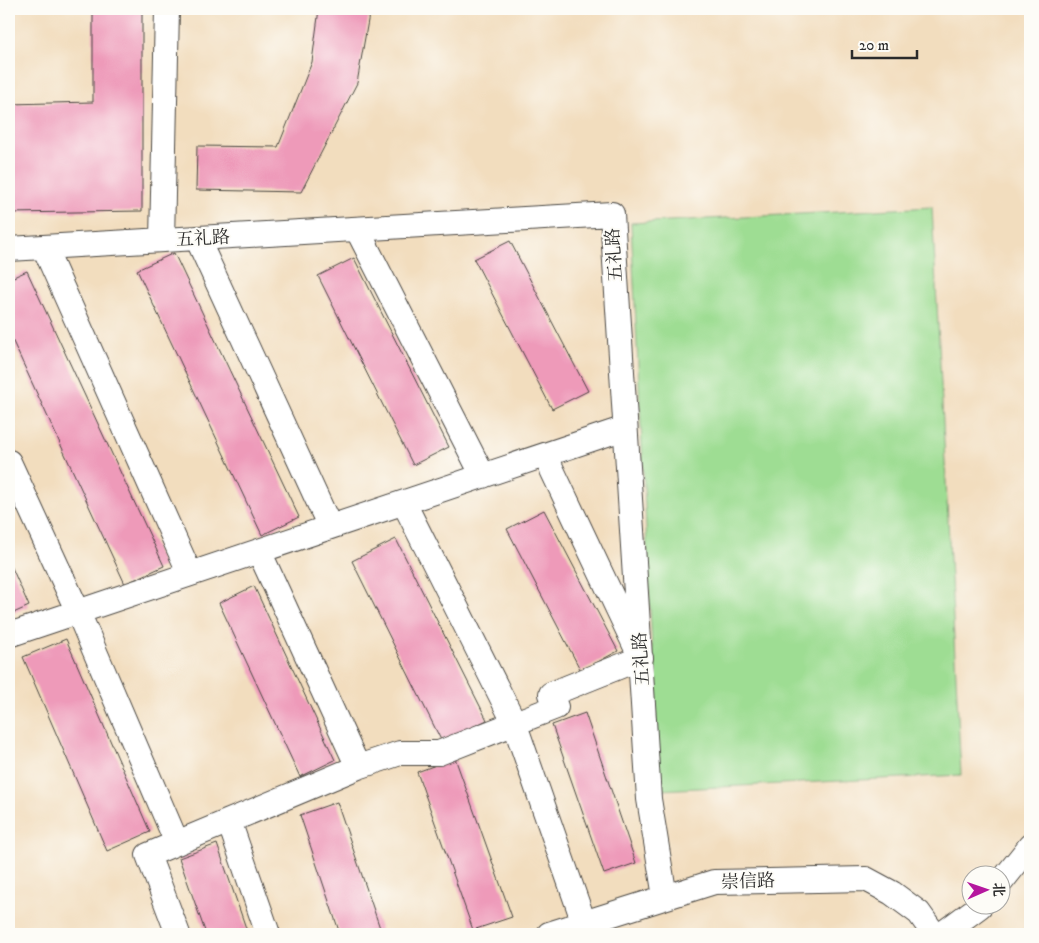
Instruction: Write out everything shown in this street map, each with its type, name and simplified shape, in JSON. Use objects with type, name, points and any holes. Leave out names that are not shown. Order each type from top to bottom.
[{"type":"street","points":[[162,240],[167,9]]},
{"type":"street","name":"五礼路","points":[[9,249],[612,214],[642,658],[649,799],[665,897]]},
{"type":"street","points":[[357,229],[483,476]]},
{"type":"street","points":[[197,238],[330,527]]},
{"type":"street","points":[[44,247],[190,574]]},
{"type":"street","points":[[9,635],[625,428]]},
{"type":"street","points":[[178,934],[148,855],[358,767],[400,752],[439,753],[556,707],[551,694],[642,658],[545,454]]},
{"type":"street","points":[[9,462],[78,612],[177,843]]},
{"type":"street","points":[[404,503],[514,722],[584,923]]},
{"type":"street","points":[[259,551],[358,767]]},
{"type":"street","points":[[229,821],[268,934]]},
{"type":"street","points":[[1012,868],[1030,846]]},
{"type":"street","name":"崇信路","points":[[549,934],[714,882],[866,879],[892,893],[919,913],[934,934]]},
{"type":"street","points":[[942,934],[966,916]]},
{"type":"green space","points":[[932,207],[961,775],[659,790],[631,223]]},
{"type":"building","points":[[93,9],[142,9],[142,211],[9,213],[9,104],[93,102]]},
{"type":"building","points":[[319,9],[370,9],[357,83],[301,192],[196,190],[197,146],[278,147],[312,62]]},
{"type":"building","points":[[510,241],[588,391],[552,409],[474,259]]},
{"type":"building","points":[[174,253],[299,517],[262,535],[137,270]]},
{"type":"building","points":[[354,258],[449,447],[413,465],[318,276]]},
{"type":"building","points":[[27,271],[164,566],[125,584],[9,333],[9,279]]},
{"type":"building","points":[[544,510],[618,651],[581,671],[507,529]]},
{"type":"building","points":[[396,539],[487,720],[442,742],[352,561]]},
{"type":"building","points":[[9,561],[29,606],[9,615]]},
{"type":"building","points":[[254,586],[335,760],[300,777],[219,603]]},
{"type":"building","points":[[66,639],[150,832],[107,851],[23,657]]},
{"type":"building","points":[[585,713],[636,863],[604,874],[552,725]]},
{"type":"building","points":[[455,758],[512,917],[473,930],[417,772]]},
{"type":"building","points":[[337,802],[382,934],[340,934],[300,815]]},
{"type":"building","points":[[217,844],[248,934],[206,934],[179,858]]}]
